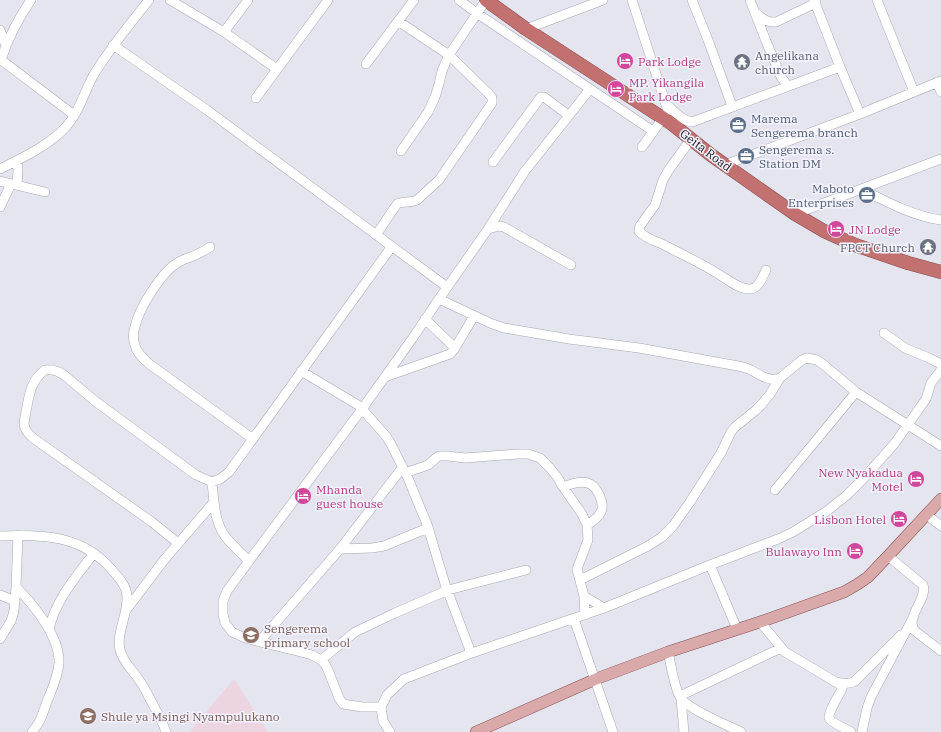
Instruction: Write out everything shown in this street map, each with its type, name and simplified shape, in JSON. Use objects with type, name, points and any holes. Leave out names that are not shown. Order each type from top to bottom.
[{"type":"highway","name":"Geita Road","points":[[486,0],[526,29],[667,121],[795,214],[824,231],[855,245],[908,263],[941,272]]},
{"type":"main road","points":[[476,732],[596,679],[668,652],[737,630],[844,592],[868,577],[941,499]]},
{"type":"street","points":[[3,43],[31,0]]},
{"type":"street","points":[[0,169],[37,150],[64,129],[74,115],[93,77],[113,45],[149,0]]},
{"type":"street","points":[[170,0],[224,32],[277,69]]},
{"type":"street","points":[[224,32],[248,0]]},
{"type":"street","points":[[256,98],[328,0]]},
{"type":"street","points":[[366,64],[414,0]]},
{"type":"street","points":[[459,0],[653,131]]},
{"type":"street","points":[[401,151],[428,112],[435,97],[442,71],[450,55],[486,0]]},
{"type":"street","points":[[526,29],[603,0]]},
{"type":"street","points":[[632,0],[667,105],[667,121],[653,131],[642,147]]},
{"type":"street","points":[[692,0],[732,106]]},
{"type":"street","points":[[750,0],[781,78],[788,86]]},
{"type":"street","points":[[877,0],[914,92]]},
{"type":"street","points":[[754,12],[766,21],[776,22],[815,2],[860,114]]},
{"type":"street","points":[[376,235],[397,204],[417,200],[437,182],[492,103],[492,98],[490,95],[450,55],[398,21]]},
{"type":"street","points":[[0,30],[3,43],[1,59],[74,115]]},
{"type":"street","points":[[113,45],[207,110],[447,287]]},
{"type":"street","points":[[667,105],[682,118],[690,122],[840,67]]},
{"type":"street","points":[[725,164],[860,114],[939,82],[941,92]]},
{"type":"street","points":[[381,707],[362,707],[343,704],[325,664],[312,655],[245,638],[232,632],[225,623],[223,601],[227,592],[249,560],[385,377],[488,229],[525,171],[590,89]]},
{"type":"street","points":[[493,162],[540,98],[544,97],[568,115]]},
{"type":"street","points":[[691,139],[668,171],[663,180],[655,205],[640,226],[639,231],[642,235],[705,266],[739,287],[754,288],[760,282],[766,270]]},
{"type":"street","points":[[795,214],[941,159]]},
{"type":"street","points":[[0,207],[14,184],[18,170],[17,161]]},
{"type":"street","points":[[0,181],[45,192]]},
{"type":"street","points":[[861,189],[903,209],[941,220]]},
{"type":"street","points":[[488,229],[499,226],[504,227],[571,265]]},
{"type":"street","points":[[178,543],[152,522],[28,434],[25,429],[25,420],[30,390],[35,380],[44,370],[54,370],[59,372],[196,475],[212,482],[220,479],[229,472],[254,439],[301,371],[392,246]]},
{"type":"street","points":[[210,247],[200,254],[179,262],[159,281],[141,310],[135,326],[135,347],[140,355],[148,362],[254,439]]},
{"type":"street","points":[[439,299],[474,316],[504,328],[569,339],[639,348],[738,366],[750,369],[766,378],[780,378]]},
{"type":"street","points":[[385,377],[450,354],[474,316]]},
{"type":"street","points":[[425,319],[455,348]]},
{"type":"street","points":[[884,333],[905,348],[941,364]]},
{"type":"street","points":[[580,580],[648,546],[662,537],[673,526],[690,502],[721,453],[735,427],[762,404],[780,378],[802,360],[807,358],[817,360],[856,392],[941,446]]},
{"type":"street","points":[[390,732],[383,721],[381,707],[387,695],[404,679],[471,653],[604,608],[778,539],[793,532],[826,511],[847,495],[895,443],[926,399],[931,383],[941,370]]},
{"type":"street","points":[[301,371],[362,409],[386,436],[391,444],[418,500],[445,584],[471,653]]},
{"type":"street","points":[[774,490],[856,392]]},
{"type":"street","points":[[259,642],[340,549],[404,470],[428,465],[439,456],[465,458],[528,454],[540,458],[550,468],[582,514],[587,525],[588,540],[577,569],[584,596],[585,615]]},
{"type":"street","points":[[212,482],[218,521],[226,538],[249,560]]},
{"type":"street","points":[[563,487],[582,482],[589,483],[595,488],[602,503],[601,512],[592,523],[587,525]]},
{"type":"street","points":[[127,609],[164,560],[214,502]]},
{"type":"street","points":[[927,515],[941,526]]},
{"type":"street","points":[[340,549],[384,546],[428,528]]},
{"type":"street","points":[[0,536],[18,535],[60,538],[77,544],[105,561],[123,583],[127,595],[127,609],[120,631],[119,642],[123,659],[142,683],[161,719],[166,732]]},
{"type":"street","points":[[0,639],[11,621],[14,610],[18,535]]},
{"type":"street","points":[[49,629],[51,619],[64,592],[94,553]]},
{"type":"street","points":[[862,732],[871,697],[914,616],[924,588],[923,585],[888,556]]},
{"type":"street","points":[[710,565],[737,630]]},
{"type":"street","points":[[321,660],[355,632],[368,625],[448,590],[526,570]]},
{"type":"street","points":[[16,587],[32,604],[49,629],[59,654],[57,677],[39,722],[32,732]]},
{"type":"street","points":[[0,595],[15,601]]},
{"type":"street","points":[[584,596],[604,608]]},
{"type":"street","points":[[914,616],[913,629],[941,651]]},
{"type":"street","points":[[574,619],[596,679],[613,732]]},
{"type":"street","points":[[760,622],[781,648],[789,655],[841,685],[842,688],[829,715],[830,720],[852,732]]},
{"type":"street","points":[[835,682],[847,684],[855,681],[907,628]]},
{"type":"street","points":[[680,697],[781,648]]},
{"type":"street","points":[[668,652],[676,687],[680,697],[684,732]]},
{"type":"street","points":[[680,697],[692,707],[741,732]]},
{"type":"shaded area","points":[[234,679],[268,732],[189,732]]},
{"type":"place","name":"Park Lodge","points":[[625,61]]},
{"type":"place","name":"Angelikana church","points":[[742,62]]},
{"type":"place","name":"MP. Yikangila Park Lodge","points":[[616,89]]},
{"type":"place","name":"Marema Sengerema branch","points":[[738,125]]},
{"type":"place","name":"Sengerema s. Station DM","points":[[746,156]]},
{"type":"place","name":"Maboto Enterprises","points":[[867,195]]},
{"type":"place","name":"JN Lodge","points":[[836,229]]},
{"type":"place","name":"FPCT Church","points":[[928,247]]},
{"type":"place","name":"New Nyakadua Motel","points":[[916,479]]},
{"type":"place","name":"Mhanda guest house","points":[[303,496]]},
{"type":"place","name":"Lisbon Hotel","points":[[899,519]]},
{"type":"place","name":"Bulawayo Inn","points":[[855,551]]},
{"type":"place","name":"Sengerema primary school","points":[[251,635]]},
{"type":"place","name":"Shule ya Msingi Nyampulukano","points":[[88,716]]}]
